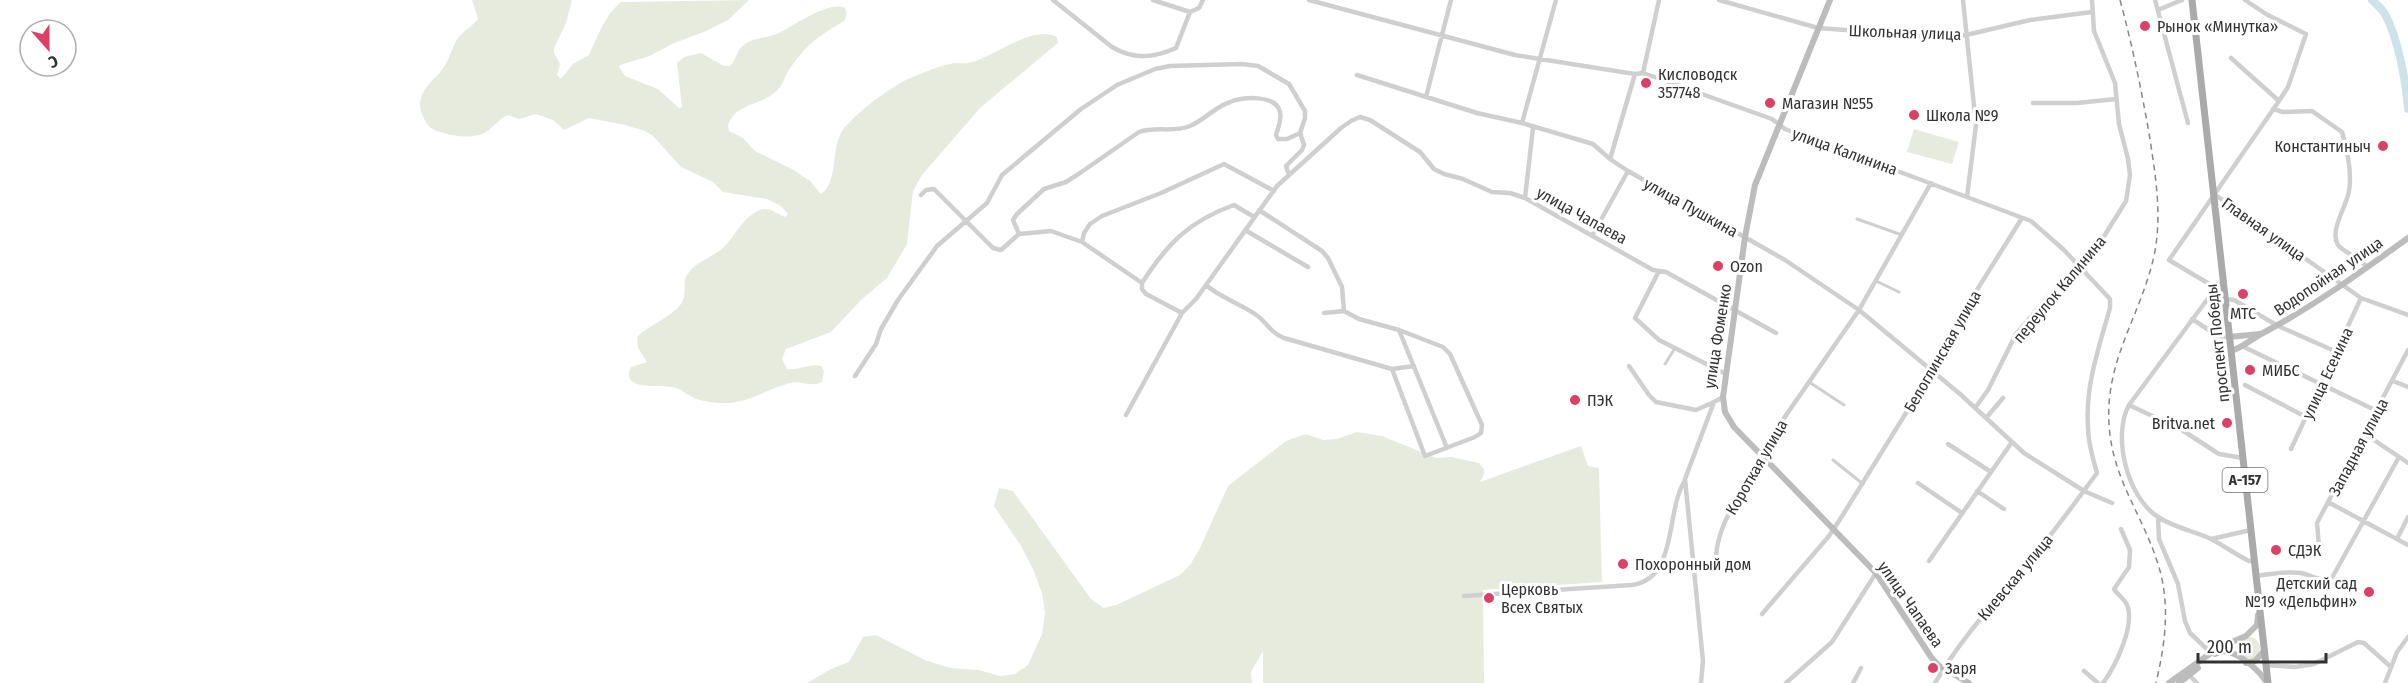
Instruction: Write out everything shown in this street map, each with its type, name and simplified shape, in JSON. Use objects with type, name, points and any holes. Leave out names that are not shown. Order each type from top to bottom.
[{"type":"main road","name":"улица Фоменко","points":[[1723,397],[1744,237],[1755,185],[1830,0]]},
{"type":"main road","name":"проспект Победы","points":[[2192,0],[2268,683]]},
{"type":"main road","name":"Водопойная улица","points":[[2231,351],[2244,347],[2260,334],[2278,326],[2342,285],[2408,238]]},
{"type":"main road","name":"Водопойная улица","points":[[2229,337],[2260,334]]},
{"type":"main road","name":"улица Чапаева","points":[[1723,397],[1729,421],[1876,573],[1931,657],[1969,683]]},
{"type":"main road","points":[[2246,636],[2257,625],[2260,609]]},
{"type":"main road","points":[[2169,683],[2231,641],[2252,635],[2264,641]]},
{"type":"main road","points":[[2236,655],[2236,645],[2239,639]]},
{"type":"main road","points":[[2246,663],[2255,661],[2265,650]]},
{"type":"main road","points":[[2179,683],[2219,652],[2228,651],[2258,671],[2268,683]]},
{"type":"street","points":[[1053,0],[1083,25],[1122,52],[1143,57],[1176,48],[1190,12]]},
{"type":"street","points":[[1153,0],[1171,8],[1190,12],[1198,8],[1203,0]]},
{"type":"street","name":"улица Калинина","points":[[1309,0],[1442,38],[1539,61],[1635,74],[1643,73],[1772,119],[1785,129],[2031,221],[2064,250],[2110,299],[2110,308],[2087,400],[2088,429],[2097,473]]},
{"type":"street","points":[[1338,7],[1340,0]]},
{"type":"street","points":[[1425,97],[1451,0]]},
{"type":"street","points":[[1522,123],[1556,0]]},
{"type":"street","points":[[1643,73],[1659,0]]},
{"type":"street","name":"Школьная улица","points":[[1719,0],[1730,1],[1818,28],[1943,37],[1966,36],[2030,20],[2092,12]]},
{"type":"street","points":[[1963,0],[1976,125],[1967,197]]},
{"type":"street","points":[[2033,103],[2076,103],[2116,99],[2115,83],[2094,31],[2092,0]]},
{"type":"street","points":[[2155,0],[2188,123]]},
{"type":"street","points":[[2158,10],[2182,0]]},
{"type":"street","points":[[2216,288],[2169,260],[2288,87],[2306,34],[2266,14],[2245,0]]},
{"type":"street","points":[[1152,55],[1155,69]]},
{"type":"street","points":[[2230,58],[2279,101]]},
{"type":"street","points":[[855,376],[876,344],[881,329],[898,300],[911,285],[927,257],[961,223],[987,203],[1002,175],[1081,109],[1118,85],[1155,69],[1242,63],[1258,66],[1289,84],[1305,111],[1300,133],[1304,145],[1286,166],[1289,175]]},
{"type":"street","points":[[1610,159],[1635,74]]},
{"type":"street","name":"улица Пушкина","points":[[1357,75],[1477,113],[1522,123],[1593,144],[1628,171],[1785,260],[1859,310],[1932,370],[2024,453],[2084,491],[2112,503]]},
{"type":"street","points":[[1019,234],[1013,220],[1044,189],[1073,177],[1139,132],[1149,128],[1175,130],[1189,126],[1232,101],[1250,99],[1270,101],[1277,106],[1281,118],[1276,135],[1278,139],[1287,139],[1300,133]]},
{"type":"street","name":"переулок Калинина","points":[[1975,408],[1988,390],[2016,334],[2098,246],[2126,201],[2130,175],[2116,99]]},
{"type":"street","points":[[2273,110],[2312,111],[2342,132],[2349,191],[2337,227],[2336,241],[2339,246],[2357,257],[2367,267]]},
{"type":"street","name":"улица Чапаева","points":[[1126,416],[1182,313],[1206,285],[1259,210],[1289,175],[1341,128],[1360,117],[1371,120],[1419,152],[1434,169],[1492,192],[1510,193],[1525,198],[1653,270],[1666,272],[1776,333]]},
{"type":"street","points":[[1525,198],[1533,128]]},
{"type":"street","points":[[1082,242],[1083,233],[1090,224],[1102,216],[1161,193],[1224,164],[1274,191]]},
{"type":"street","points":[[1592,236],[1628,171]]},
{"type":"street","name":"Короткая улица","points":[[1716,556],[1717,539],[1764,447],[1859,310],[1931,183]]},
{"type":"street","points":[[921,195],[926,190],[934,189],[997,250],[1001,250],[1019,234],[1051,231],[1082,242],[1142,283]]},
{"type":"street","name":"Главная улица","points":[[2214,194],[2361,298],[2408,315]]},
{"type":"street","points":[[1182,313],[1146,294],[1142,289],[1142,283],[1154,265],[1175,239],[1203,218],[1234,205],[1254,217]]},
{"type":"street","points":[[1259,210],[1322,251],[1328,258],[1335,277],[1342,287],[1344,311]]},
{"type":"street","name":"Белоглинская улица","points":[[1762,614],[1834,530],[2022,218]]},
{"type":"street","points":[[1857,219],[1902,235]]},
{"type":"street","points":[[1245,230],[1308,267]]},
{"type":"street","points":[[1659,272],[1635,318],[1649,333],[1726,374]]},
{"type":"street","points":[[1876,281],[1899,292]]},
{"type":"street","points":[[2224,283],[2216,288],[2129,405],[2121,424],[2120,437],[2125,462],[2141,500],[2158,517],[2211,539],[2249,561],[2254,561]]},
{"type":"street","points":[[1206,285],[1221,297],[1257,315],[1269,330],[1284,338],[1392,369],[1414,366]]},
{"type":"street","name":"улица Есенина","points":[[2291,449],[2361,298]]},
{"type":"street","points":[[2225,299],[2234,300],[2278,326],[2337,352]]},
{"type":"street","points":[[1324,313],[1344,311],[1359,319],[1399,330],[1443,347],[1450,354],[1482,425],[1481,433],[1425,456],[1392,369]]},
{"type":"street","points":[[2192,320],[2218,336],[2229,337]]},
{"type":"street","points":[[1399,330],[1447,448]]},
{"type":"street","points":[[2244,347],[2377,411]]},
{"type":"street","points":[[1665,364],[1675,348]]},
{"type":"street","name":"Западная улица","points":[[2319,546],[2316,527],[2408,350]]},
{"type":"street","points":[[1629,366],[1656,402],[1696,410],[1714,402]]},
{"type":"street","points":[[2393,381],[2408,387]]},
{"type":"street","points":[[1809,382],[1845,405]]},
{"type":"street","points":[[2245,385],[2306,417]]},
{"type":"street","name":"улица Фоменко","points":[[1701,683],[1702,662],[1685,479],[1714,402],[1723,397]]},
{"type":"street","points":[[1986,418],[2003,398]]},
{"type":"street","points":[[2129,405],[2182,430],[2219,454],[2243,458]]},
{"type":"street","points":[[2365,434],[2408,463]]},
{"type":"street","points":[[1929,561],[2012,442]]},
{"type":"street","points":[[1948,444],[1991,472]]},
{"type":"street","points":[[2256,576],[2295,572],[2317,580],[2329,580],[2399,457]]},
{"type":"street","points":[[1833,460],[1863,484]]},
{"type":"street","name":"Киевская улица","points":[[1935,683],[1979,619],[2061,523],[2097,473]]},
{"type":"street","points":[[1464,596],[1632,585],[1649,581],[1664,556],[1677,495],[1685,479]]},
{"type":"street","points":[[1918,483],[1962,513]]},
{"type":"street","points":[[1977,491],[2004,509]]},
{"type":"street","points":[[2328,502],[2398,537],[2408,545]]},
{"type":"street","points":[[2158,517],[2159,540],[2178,584],[2185,621],[2190,633],[2211,653]]},
{"type":"street","points":[[2398,537],[2408,517]]},
{"type":"street","points":[[2103,683],[2122,650],[2127,625],[2126,603],[2114,589],[2129,567],[2130,550],[2121,529]]},
{"type":"street","points":[[2211,539],[2251,530]]},
{"type":"street","points":[[1786,683],[1832,642],[1876,573]]},
{"type":"street","points":[[2385,683],[2397,652],[2408,637]]},
{"type":"street","points":[[2266,665],[2295,667],[2314,664],[2358,642],[2364,643],[2391,667]]},
{"type":"street","points":[[1853,683],[1862,668]]},
{"type":"street","points":[[2084,671],[2098,683]]},
{"type":"street","points":[[2191,677],[2197,683]]},
{"type":"shaded area","points":[[472,0],[572,0],[566,23],[554,48],[560,64],[557,75],[561,79],[573,64],[589,55],[606,20],[621,2],[749,0],[728,20],[650,56],[620,65],[625,76],[658,89],[679,108],[682,107],[677,63],[684,57],[701,53],[724,66],[730,66],[745,44],[777,34],[822,10],[839,6],[845,8],[847,13],[844,21],[809,46],[786,74],[777,91],[736,113],[728,125],[729,131],[743,138],[755,151],[792,169],[810,181],[821,194],[831,181],[837,143],[845,127],[865,108],[894,87],[942,66],[970,63],[982,59],[1014,42],[1037,35],[1047,34],[1057,37],[1058,43],[980,108],[922,175],[913,191],[907,244],[887,278],[861,300],[831,332],[786,349],[782,359],[787,369],[821,366],[824,371],[822,382],[818,384],[790,383],[742,401],[716,403],[695,398],[676,388],[637,384],[631,381],[629,375],[631,367],[647,362],[638,348],[637,337],[681,304],[685,280],[689,272],[697,264],[722,249],[753,213],[764,209],[785,217],[788,214],[781,206],[767,199],[723,192],[713,182],[681,167],[653,136],[625,125],[589,118],[564,130],[553,120],[536,114],[519,119],[508,115],[486,132],[465,137],[431,128],[422,114],[421,100],[426,88],[444,67],[458,38],[478,19]]},
{"type":"shaded area","points":[[1914,129],[1959,142],[1952,164],[1907,152]]},
{"type":"shaded area","points":[[1357,432],[1382,436],[1436,458],[1451,457],[1479,463],[1484,469],[1480,482],[1581,446],[1588,466],[1599,468],[1602,582],[1483,590],[1484,683],[1263,683],[1263,651],[1251,672],[1252,683],[807,683],[849,662],[863,637],[876,635],[925,660],[950,668],[979,670],[1000,676],[1015,674],[1028,665],[1042,634],[1045,613],[1042,593],[1021,546],[994,506],[999,488],[1013,491],[1091,599],[1104,608],[1116,605],[1180,575],[1190,565],[1199,550],[1228,486],[1286,441],[1306,434],[1323,440],[1337,439]]},
{"type":"shaded area","points":[[2249,637],[2259,644],[2260,648],[2253,658],[2249,659],[2239,652],[2238,648],[2245,638]]},
{"type":"waterway","points":[[2372,0],[2385,14],[2394,35],[2408,109]]},
{"type":"railway","points":[[2120,0],[2149,133],[2157,192],[2158,222],[2155,251],[2149,275],[2124,340],[2111,385],[2110,435],[2118,468],[2150,542],[2164,589],[2164,636],[2156,683]]},
{"type":"place","name":"Рынок «Минутка»","points":[[2145,26]]},
{"type":"place","name":"Кисловодск 357748","points":[[1646,83]]},
{"type":"place","name":"Магазин №55","points":[[1770,103]]},
{"type":"place","name":"Школа №9","points":[[1914,115]]},
{"type":"place","name":"Константиныч","points":[[2383,146]]},
{"type":"place","name":"Ozon","points":[[1718,266]]},
{"type":"place","name":"МТС","points":[[2243,294]]},
{"type":"place","name":"МИБС","points":[[2250,370]]},
{"type":"place","name":"ПЭК","points":[[1575,400]]},
{"type":"place","name":"Britva.net","points":[[2227,423]]},
{"type":"place","name":"СДЭК","points":[[2276,550]]},
{"type":"place","name":"Похоронный дом","points":[[1623,564]]},
{"type":"place","name":"Детский сад №19 «Дельфин»","points":[[2369,592]]},
{"type":"place","name":"Церковь Всех Святых","points":[[1489,598]]},
{"type":"place","name":"Заря","points":[[1933,668]]}]
